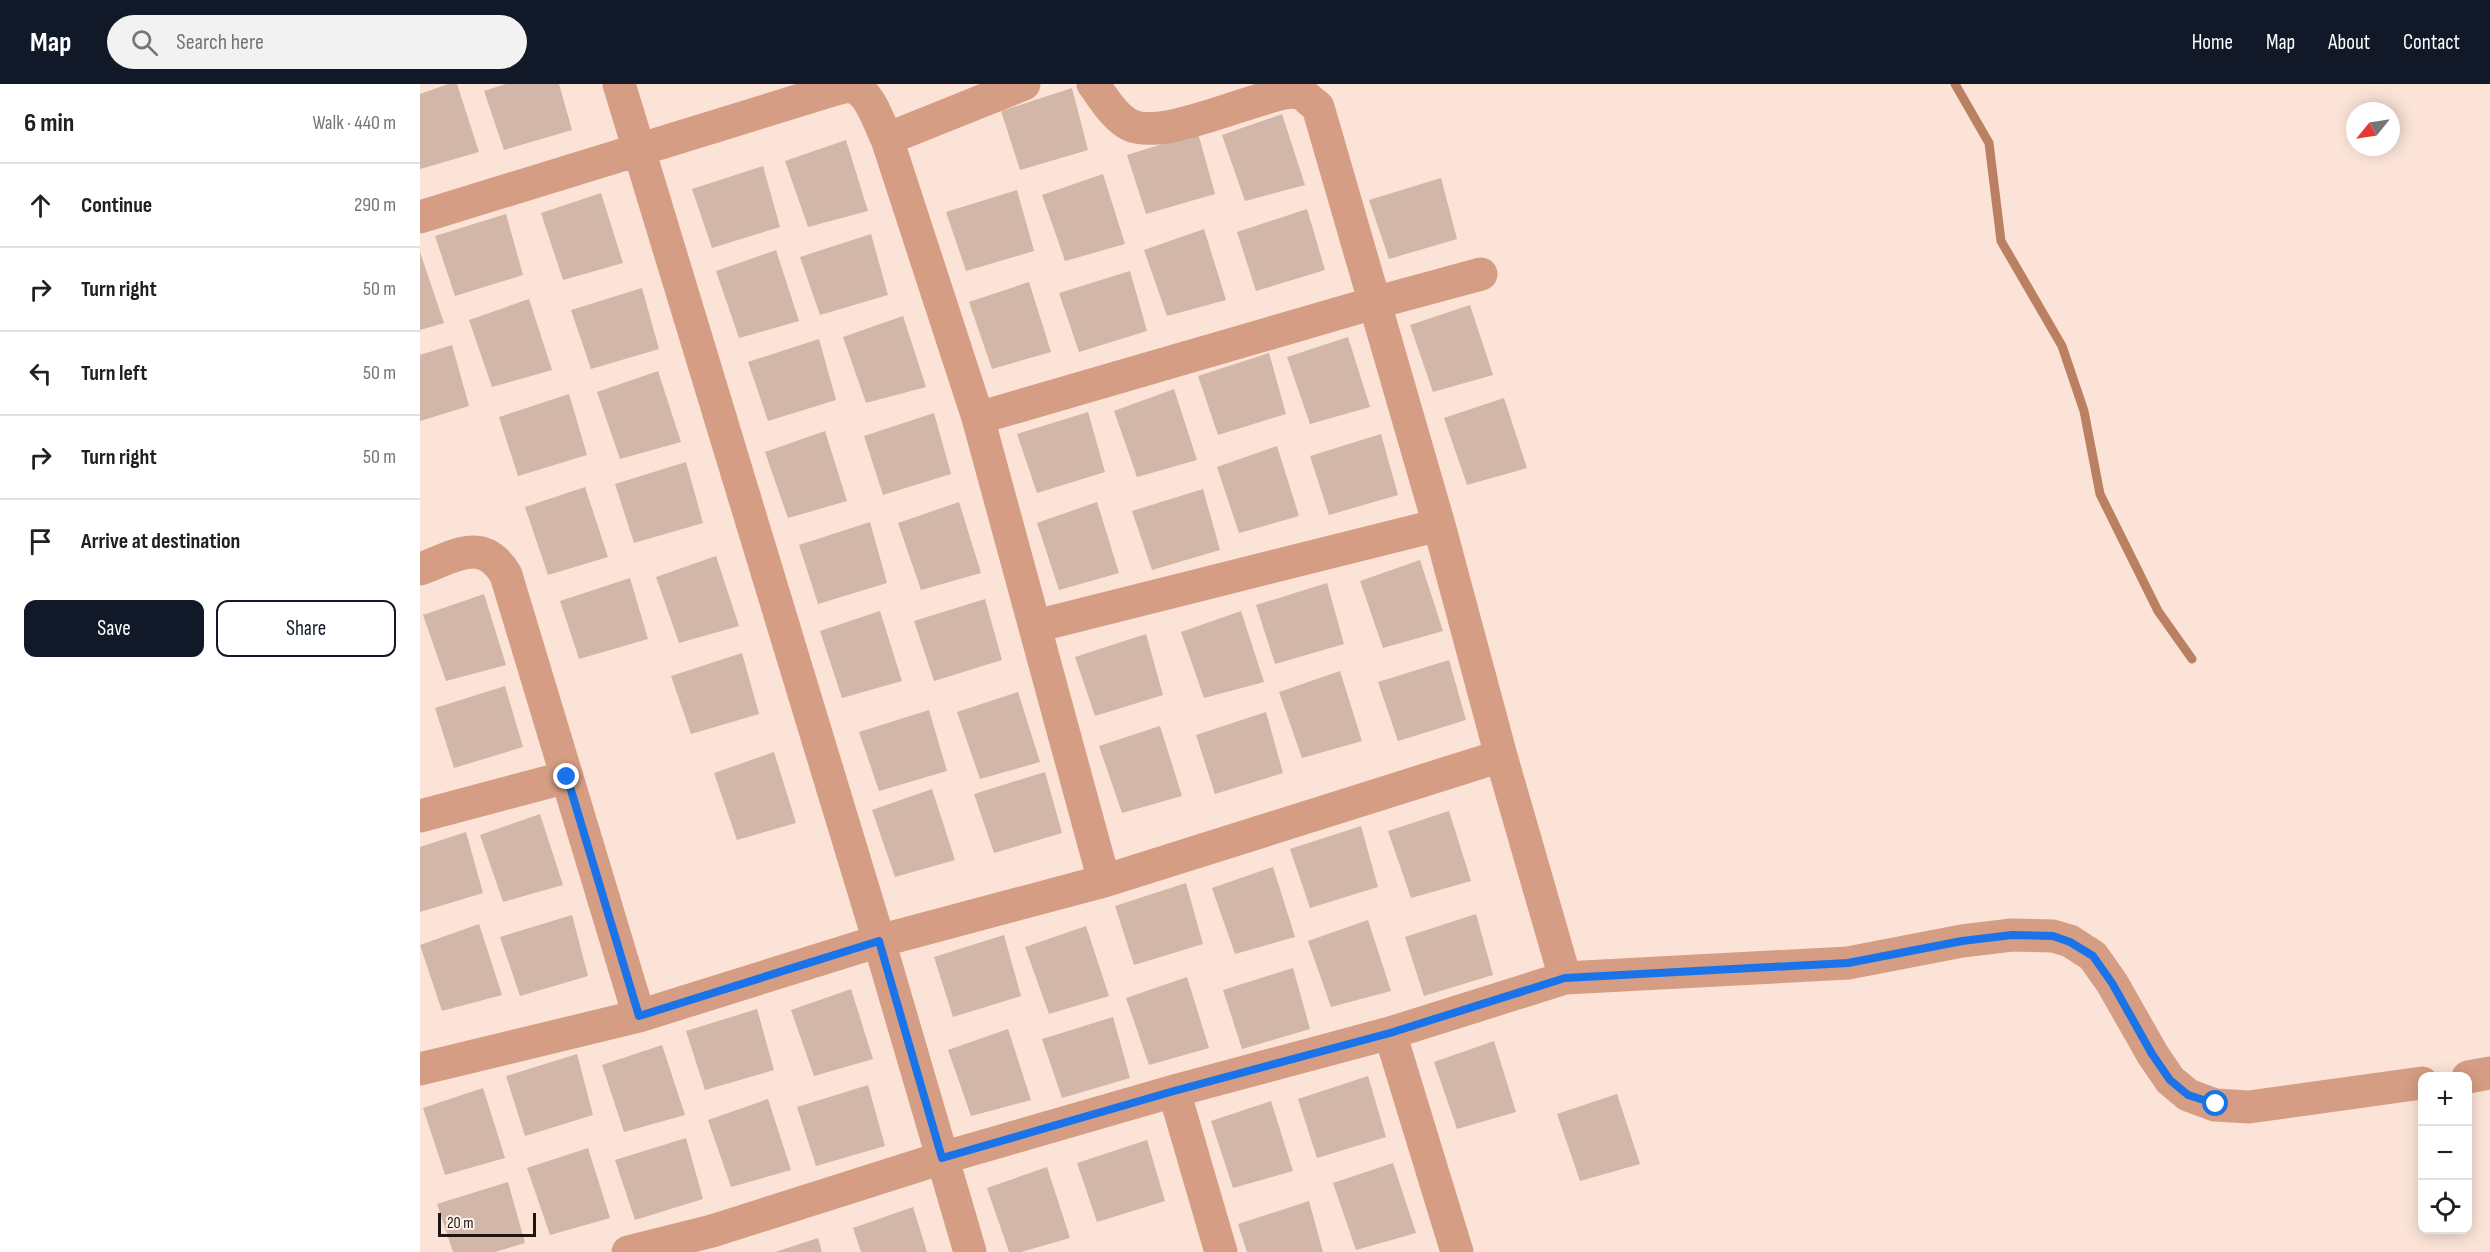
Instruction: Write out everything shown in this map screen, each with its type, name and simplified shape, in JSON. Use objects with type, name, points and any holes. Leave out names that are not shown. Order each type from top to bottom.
[{"type":"street","points":[[619,84],[879,941],[970,1252]]},
{"type":"street","points":[[887,139],[1024,84]]},
{"type":"street","points":[[1093,84],[1119,117],[1131,126],[1152,129],[1177,125],[1280,93],[1301,93],[1318,107],[1439,525],[1501,756],[1565,978]]},
{"type":"street","points":[[420,217],[638,152],[836,89],[851,87],[862,92],[887,139],[978,418],[1104,881]]},
{"type":"street","points":[[978,418],[1481,274]]},
{"type":"street","points":[[1036,626],[1439,525]]},
{"type":"street","points":[[420,569],[471,551],[487,553],[498,562],[506,575],[639,1016]]},
{"type":"street","points":[[420,1069],[639,1016],[879,941],[1104,881],[1501,756]]},
{"type":"street","points":[[420,816],[567,777]]},
{"type":"street","points":[[628,1252],[715,1242],[942,1158],[1174,1091],[1390,1033],[1565,978],[1848,963],[1962,941],[2012,935],[2053,936],[2070,942],[2093,956],[2112,983],[2152,1054],[2170,1080],[2188,1095],[2216,1104],[2249,1107],[2418,1084]]},
{"type":"street","points":[[1390,1033],[1457,1252]]},
{"type":"street","points":[[2472,1076],[2490,1073]]},
{"type":"street","points":[[1174,1091],[1221,1252]]},
{"type":"building","points":[[448,84],[457,84],[479,152],[420,169],[420,94]]},
{"type":"building","points":[[506,84],[559,84],[572,130],[504,150],[484,91]]},
{"type":"building","points":[[1072,88],[1088,150],[1020,170],[1001,111]]},
{"type":"building","points":[[1282,114],[1305,185],[1245,201],[1222,135]]},
{"type":"building","points":[[1198,133],[1215,194],[1146,214],[1127,155]]},
{"type":"building","points":[[846,140],[868,211],[808,227],[785,161]]},
{"type":"building","points":[[763,166],[780,227],[712,248],[692,189]]},
{"type":"building","points":[[1103,174],[1125,244],[1065,261],[1042,195]]},
{"type":"building","points":[[1441,178],[1457,239],[1389,259],[1369,200]]},
{"type":"building","points":[[1017,190],[1034,251],[966,271],[946,212]]},
{"type":"building","points":[[601,193],[623,263],[563,280],[541,213]]},
{"type":"building","points":[[1307,209],[1325,270],[1256,291],[1237,232]]},
{"type":"building","points":[[506,214],[523,275],[455,296],[435,236]]},
{"type":"building","points":[[1204,229],[1226,300],[1167,316],[1144,250]]},
{"type":"building","points":[[871,234],[888,295],[820,315],[800,257]]},
{"type":"building","points":[[776,250],[799,321],[739,338],[716,271]]},
{"type":"building","points":[[420,252],[444,323],[420,330]]},
{"type":"building","points":[[1130,271],[1147,331],[1079,352],[1059,293]]},
{"type":"building","points":[[1029,282],[1051,352],[992,369],[969,302]]},
{"type":"building","points":[[642,288],[659,349],[591,369],[571,310]]},
{"type":"building","points":[[529,299],[552,370],[492,387],[469,320]]},
{"type":"building","points":[[1470,305],[1493,375],[1433,392],[1410,325]]},
{"type":"building","points":[[903,316],[926,387],[866,403],[843,337]]},
{"type":"building","points":[[1348,337],[1370,407],[1310,424],[1287,357]]},
{"type":"building","points":[[819,339],[836,400],[768,421],[748,362]]},
{"type":"building","points":[[452,345],[469,406],[420,421],[420,355]]},
{"type":"building","points":[[1269,353],[1286,414],[1218,435],[1198,376]]},
{"type":"building","points":[[658,371],[681,442],[620,459],[597,392]]},
{"type":"building","points":[[1174,389],[1197,460],[1137,477],[1114,411]]},
{"type":"building","points":[[569,394],[587,455],[518,476],[499,417]]},
{"type":"building","points":[[1504,398],[1527,468],[1467,485],[1444,418]]},
{"type":"building","points":[[1088,412],[1105,472],[1037,493],[1017,434]]},
{"type":"building","points":[[934,413],[951,474],[883,495],[864,436]]},
{"type":"building","points":[[825,431],[847,501],[788,518],[765,452]]},
{"type":"building","points":[[1381,434],[1398,495],[1329,515],[1310,456]]},
{"type":"building","points":[[1277,446],[1299,516],[1239,533],[1217,467]]},
{"type":"building","points":[[686,462],[703,523],[634,543],[615,484]]},
{"type":"building","points":[[585,487],[608,557],[548,575],[525,507]]},
{"type":"building","points":[[1203,489],[1220,550],[1152,570],[1132,511]]},
{"type":"building","points":[[959,502],[981,573],[921,590],[898,523]]},
{"type":"building","points":[[1097,502],[1119,573],[1059,590],[1037,523]]},
{"type":"building","points":[[870,522],[887,583],[818,604],[799,545]]},
{"type":"building","points":[[716,556],[739,626],[679,643],[656,577]]},
{"type":"building","points":[[1420,560],[1443,631],[1383,648],[1360,581]]},
{"type":"building","points":[[630,578],[648,639],[579,659],[560,601]]},
{"type":"building","points":[[1327,583],[1344,644],[1275,664],[1256,605]]},
{"type":"building","points":[[484,594],[506,665],[446,681],[423,615]]},
{"type":"building","points":[[985,599],[1002,660],[934,681],[914,621]]},
{"type":"building","points":[[880,611],[902,681],[842,698],[820,631]]},
{"type":"building","points":[[1241,611],[1264,682],[1204,698],[1181,632]]},
{"type":"building","points":[[1146,634],[1163,695],[1095,716],[1075,657]]},
{"type":"building","points":[[742,653],[759,714],[691,734],[671,676]]},
{"type":"building","points":[[1449,660],[1466,720],[1398,741],[1378,682]]},
{"type":"building","points":[[1340,671],[1362,741],[1302,758],[1279,692]]},
{"type":"building","points":[[505,686],[523,747],[454,768],[435,708]]},
{"type":"building","points":[[1018,692],[1040,762],[980,779],[957,712]]},
{"type":"building","points":[[929,710],[947,771],[879,791],[859,732]]},
{"type":"building","points":[[1266,712],[1283,773],[1215,794],[1196,735]]},
{"type":"building","points":[[1160,726],[1182,796],[1122,813],[1099,746]]},
{"type":"building","points":[[774,752],[796,823],[737,840],[714,773]]},
{"type":"building","points":[[1045,772],[1062,833],[994,853],[974,794]]},
{"type":"building","points":[[932,789],[955,860],[895,877],[872,810]]},
{"type":"building","points":[[1449,811],[1471,881],[1411,898],[1388,831]]},
{"type":"building","points":[[540,814],[563,885],[503,902],[480,835]]},
{"type":"building","points":[[1361,826],[1378,887],[1310,908],[1290,849]]},
{"type":"building","points":[[466,832],[483,893],[420,912],[420,847]]},
{"type":"building","points":[[1273,867],[1295,937],[1235,954],[1212,888]]},
{"type":"building","points":[[1186,883],[1203,944],[1134,965],[1115,906]]},
{"type":"building","points":[[1476,914],[1493,975],[1424,996],[1405,937]]},
{"type":"building","points":[[572,915],[588,976],[520,996],[500,937]]},
{"type":"building","points":[[1368,920],[1391,991],[1331,1007],[1308,941]]},
{"type":"building","points":[[479,924],[502,995],[442,1011],[420,945]]},
{"type":"building","points":[[1086,926],[1109,996],[1049,1014],[1025,947]]},
{"type":"building","points":[[1004,935],[1021,996],[953,1017],[934,957]]},
{"type":"building","points":[[1293,968],[1310,1029],[1242,1049],[1223,990]]},
{"type":"building","points":[[1187,977],[1209,1048],[1149,1065],[1126,998]]},
{"type":"building","points":[[851,989],[873,1059],[814,1076],[791,1010]]},
{"type":"building","points":[[757,1009],[774,1070],[705,1090],[686,1031]]},
{"type":"building","points":[[1113,1017],[1130,1078],[1062,1098],[1042,1039]]},
{"type":"building","points":[[1008,1029],[1031,1100],[971,1116],[948,1050]]},
{"type":"building","points":[[1494,1041],[1516,1112],[1457,1129],[1434,1062]]},
{"type":"building","points":[[662,1045],[685,1115],[624,1132],[602,1065]]},
{"type":"building","points":[[577,1054],[593,1115],[525,1136],[506,1076]]},
{"type":"building","points":[[1368,1076],[1386,1137],[1317,1158],[1298,1099]]},
{"type":"building","points":[[868,1085],[885,1146],[816,1166],[797,1107]]},
{"type":"building","points":[[483,1088],[505,1158],[445,1175],[423,1108]]},
{"type":"building","points":[[1617,1094],[1640,1164],[1580,1181],[1557,1114]]},
{"type":"building","points":[[768,1099],[791,1170],[731,1187],[708,1120]]},
{"type":"building","points":[[1271,1101],[1293,1171],[1233,1188],[1211,1121]]},
{"type":"building","points":[[686,1138],[703,1199],[635,1220],[615,1160]]},
{"type":"building","points":[[1147,1140],[1165,1201],[1097,1222],[1077,1163]]},
{"type":"building","points":[[588,1148],[610,1218],[550,1235],[527,1168]]},
{"type":"building","points":[[1393,1163],[1416,1233],[1356,1250],[1333,1183]]},
{"type":"building","points":[[1047,1167],[1070,1238],[1021,1252],[1009,1252],[987,1188]]},
{"type":"building","points":[[508,1182],[525,1243],[495,1252],[453,1252],[437,1204]]},
{"type":"building","points":[[1309,1201],[1323,1252],[1247,1252],[1238,1224]]},
{"type":"building","points":[[913,1207],[927,1252],[861,1252],[853,1228]]},
{"type":"building","points":[[818,1238],[822,1252],[775,1252]]},
{"type":"waterway","points":[[1955,84],[1989,143],[2001,241],[2062,346],[2084,411],[2100,494],[2158,611],[2192,659]]},
{"type":"route","points":[[567,777],[639,1016],[879,941],[942,1158],[1174,1091],[1390,1033],[1565,978],[1848,963],[1962,941],[2012,935],[2053,936],[2070,942],[2093,956],[2112,983],[2152,1054],[2170,1080],[2188,1095],[2216,1104]]}]
